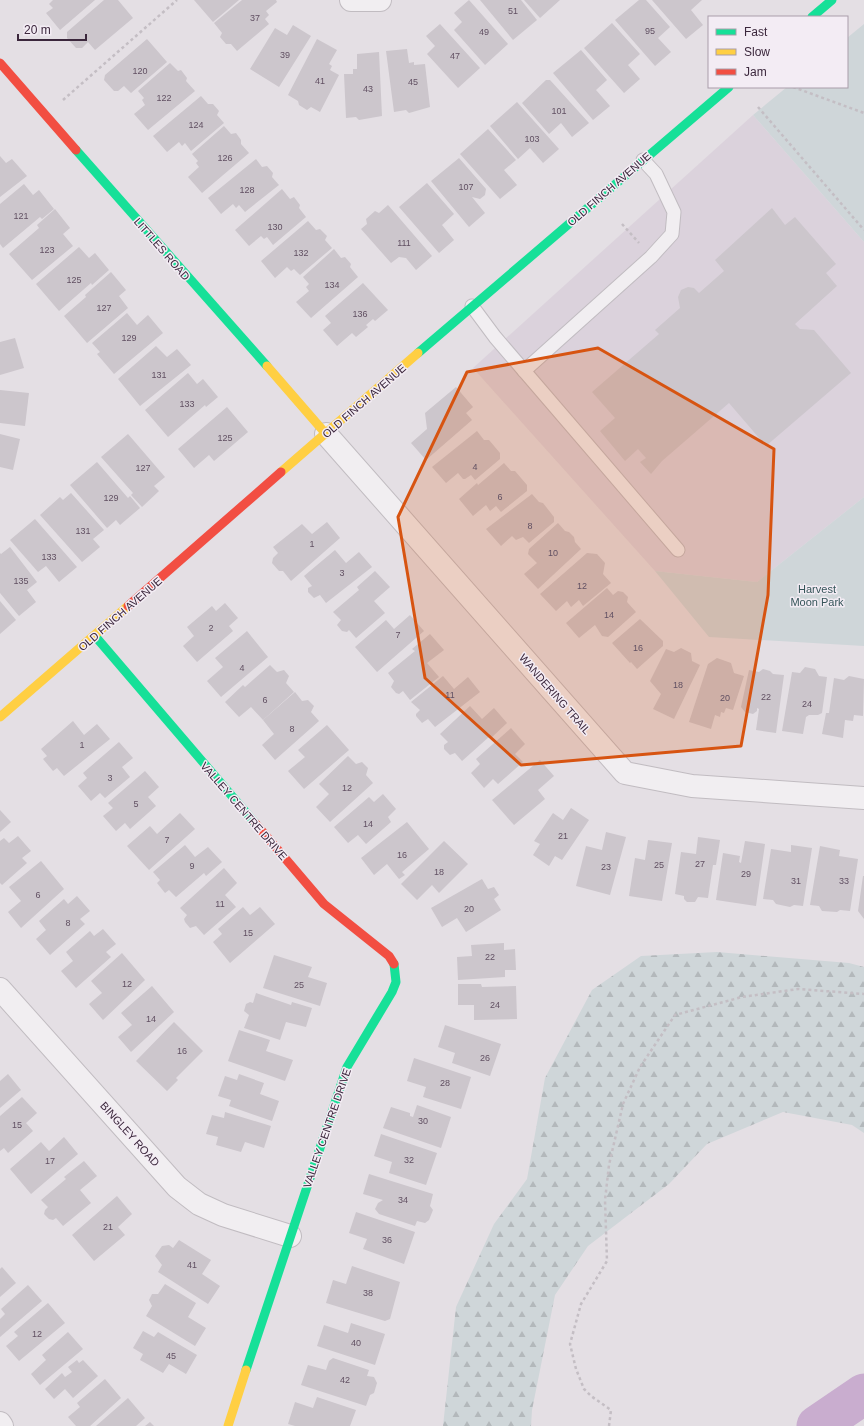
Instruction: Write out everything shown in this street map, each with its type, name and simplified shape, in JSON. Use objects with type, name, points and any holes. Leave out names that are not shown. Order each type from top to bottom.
[{"type":"street","points":[[351,0],[380,0]]},
{"type":"street","points":[[813,16],[832,0]]},
{"type":"street","name":"LITTLES ROAD","points":[[0,63],[326,434]]},
{"type":"street","name":"OLD FINCH AVENUE","points":[[0,718],[472,306],[729,88]]},
{"type":"street","name":"WANDERING TRAIL","points":[[326,434],[625,773],[692,786],[864,798]]},
{"type":"street","name":"VALLEY CENTRE DRIVE","points":[[95,636],[324,904],[362,936],[383,950],[395,966],[396,982],[392,992],[347,1068],[228,1426]]},
{"type":"street","name":"BINGLEY ROAD","points":[[0,989],[177,1187],[199,1204],[223,1215],[290,1236]]},
{"type":"lane","points":[[524,371],[651,257],[672,234],[674,212],[656,174],[643,160]]},
{"type":"lane","points":[[472,306],[495,337],[678,550]]},
{"type":"path","points":[[45,116],[177,0]]},
{"type":"path","points":[[796,88],[864,113]]},
{"type":"path","points":[[758,107],[864,230]]},
{"type":"path","points":[[609,1426],[611,1410],[591,1396],[584,1389],[576,1369],[570,1344],[581,1304],[607,1261],[605,1200],[609,1165],[623,1104],[640,1067],[676,1016],[742,997],[798,989],[864,994]]},
{"type":"highlighted area","points":[[598,348],[774,449],[768,595],[741,746],[521,765],[425,678],[398,517],[467,372]]},
{"type":"shaded area","points":[[753,115],[864,242],[864,497],[757,582],[655,571],[473,368]]},
{"type":"green space","points":[[864,24],[864,242],[753,115],[786,88],[848,88],[848,37]]},
{"type":"green space","name":"Harvest Moon Park","points":[[864,497],[864,646],[709,637],[655,571],[757,582]]},
{"type":"green space","points":[[717,952],[849,963],[864,967],[864,1133],[852,1125],[783,1112],[707,1144],[669,1184],[588,1246],[555,1295],[532,1410],[531,1426],[443,1426],[456,1307],[494,1224],[527,1179],[545,1078],[592,990],[641,956]]},
{"type":"building","points":[[53,0],[95,0],[60,30],[46,13],[53,8],[49,4]]},
{"type":"building","points":[[104,0],[118,0],[133,18],[95,50],[88,42],[82,48],[76,48],[67,38],[67,32]]},
{"type":"building","points":[[194,0],[239,0],[213,22]]},
{"type":"building","points":[[242,0],[276,0],[277,2],[266,11],[269,15],[265,19],[269,24],[237,51],[231,44],[226,44],[220,37],[222,33],[214,23]]},
{"type":"building","points":[[469,0],[508,44],[485,65],[454,30],[462,22],[454,13]]},
{"type":"building","points":[[480,0],[521,0],[537,20],[513,40]]},
{"type":"building","points":[[524,0],[560,0],[540,18]]},
{"type":"building","points":[[639,0],[646,0],[670,27],[658,38],[671,52],[655,66],[615,20]]},
{"type":"building","points":[[652,0],[702,0],[691,10],[703,25],[686,39]]},
{"type":"building","points":[[612,23],[640,54],[628,65],[640,79],[624,93],[584,48]]},
{"type":"building","points":[[440,24],[480,68],[458,88],[427,54],[435,46],[426,36]]},
{"type":"building","points":[[293,25],[311,36],[279,87],[250,69],[275,28],[287,35]]},
{"type":"building","points":[[147,39],[167,62],[131,93],[124,86],[118,91],[114,91],[104,80],[105,75]]},
{"type":"building","points":[[317,39],[337,50],[329,64],[332,66],[330,70],[339,75],[320,112],[311,107],[307,110],[299,105],[298,101],[288,95]]},
{"type":"building","points":[[407,49],[409,63],[414,62],[414,65],[425,64],[430,107],[409,113],[406,110],[394,112],[386,51]]},
{"type":"building","points":[[581,50],[607,80],[596,90],[610,106],[593,120],[553,73]]},
{"type":"building","points":[[379,52],[382,116],[359,120],[356,117],[346,118],[344,74],[353,74],[353,69],[357,69],[357,54]]},
{"type":"building","points":[[170,63],[178,71],[181,70],[187,78],[186,81],[195,91],[148,130],[134,114],[145,105],[142,100],[144,98],[138,91]]},
{"type":"building","points":[[546,80],[550,80],[589,123],[572,137],[561,123],[549,134],[522,103]]},
{"type":"building","points":[[201,96],[208,104],[213,104],[219,111],[217,115],[224,123],[191,151],[185,143],[182,146],[179,142],[167,152],[153,136]]},
{"type":"building","points":[[517,102],[559,149],[543,163],[530,148],[518,159],[490,126]]},
{"type":"building","points":[[224,126],[231,134],[236,133],[241,140],[241,144],[249,153],[202,193],[188,177],[199,167],[196,163],[198,161],[192,154]]},
{"type":"building","points":[[488,129],[516,160],[504,170],[517,185],[500,199],[460,154]]},
{"type":"building","points":[[0,156],[6,163],[12,159],[27,176],[0,197]]},
{"type":"building","points":[[459,158],[486,189],[485,195],[480,199],[472,197],[485,213],[469,227],[431,181]]},
{"type":"building","points":[[256,159],[262,167],[267,166],[273,173],[272,177],[279,185],[245,212],[239,205],[236,208],[233,204],[221,214],[208,198]]},
{"type":"building","points":[[427,183],[454,214],[442,225],[454,240],[439,253],[399,207]]},
{"type":"building","points":[[24,184],[33,195],[39,190],[54,209],[42,219],[40,217],[3,248],[0,244],[0,204]]},
{"type":"building","points":[[282,189],[290,199],[294,197],[300,205],[299,208],[306,217],[273,245],[267,237],[264,239],[261,236],[249,246],[235,230]]},
{"type":"building","points":[[388,205],[432,256],[416,270],[406,258],[399,257],[391,263],[361,229],[367,224],[366,219],[375,211],[379,213]]},
{"type":"building","points":[[772,208],[785,225],[795,217],[836,264],[826,273],[837,286],[795,324],[800,329],[814,330],[851,373],[766,446],[729,403],[662,461],[651,474],[640,462],[646,458],[638,449],[625,461],[600,431],[615,418],[592,392],[659,334],[655,330],[680,308],[678,297],[681,290],[688,287],[694,288],[699,293],[724,271],[715,260]]},
{"type":"building","points":[[55,209],[70,228],[63,234],[73,246],[32,280],[9,254],[39,228],[37,225]]},
{"type":"building","points":[[308,221],[316,230],[320,229],[327,236],[325,240],[332,248],[300,275],[294,269],[291,271],[287,267],[275,278],[261,261]]},
{"type":"building","points":[[79,247],[89,258],[95,253],[109,270],[92,285],[91,283],[59,311],[36,284]]},
{"type":"building","points":[[334,249],[341,258],[345,257],[351,264],[350,267],[358,277],[311,318],[296,302],[309,291],[306,287],[309,284],[303,277]]},
{"type":"building","points":[[111,272],[126,290],[119,296],[128,308],[87,343],[64,316]]},
{"type":"building","points":[[363,283],[388,310],[375,321],[373,319],[366,325],[368,327],[356,337],[352,333],[337,346],[323,330],[331,323],[325,316]]},
{"type":"building","points":[[127,313],[137,325],[148,315],[163,333],[114,374],[97,354],[100,352],[92,343]]},
{"type":"building","points":[[15,338],[24,368],[0,375],[0,342]]},
{"type":"building","points":[[156,346],[167,357],[177,349],[191,365],[140,406],[118,379]]},
{"type":"building","points":[[188,373],[197,384],[203,379],[218,397],[206,407],[205,405],[168,437],[145,410]]},
{"type":"building","points":[[456,387],[473,407],[466,413],[472,420],[426,460],[411,443],[427,429],[425,413]]},
{"type":"building","points":[[0,390],[29,393],[25,426],[0,423]]},
{"type":"building","points":[[227,407],[248,432],[214,461],[209,455],[194,468],[178,449]]},
{"type":"building","points":[[477,431],[484,440],[489,440],[500,453],[500,459],[475,480],[471,475],[463,479],[458,473],[446,483],[432,467]]},
{"type":"building","points":[[0,434],[20,439],[13,470],[0,467]]},
{"type":"building","points":[[128,434],[165,477],[154,486],[159,491],[142,507],[131,495],[133,493],[101,457]]},
{"type":"building","points":[[97,462],[128,498],[130,496],[140,508],[120,525],[116,520],[107,528],[70,485]]},
{"type":"building","points":[[504,463],[511,471],[515,471],[527,485],[527,491],[501,512],[496,506],[490,511],[486,505],[473,516],[459,499],[477,483],[478,485]]},
{"type":"building","points":[[71,493],[104,530],[93,539],[100,547],[82,562],[40,515],[60,497],[63,500]]},
{"type":"building","points":[[532,494],[539,502],[543,503],[554,517],[554,522],[529,543],[523,537],[516,540],[512,536],[501,546],[486,529]]},
{"type":"building","points":[[35,519],[77,567],[59,582],[46,566],[38,572],[10,540]]},
{"type":"building","points":[[327,522],[340,538],[291,581],[283,571],[279,571],[272,563],[273,558],[278,553],[273,547],[302,524],[312,534]]},
{"type":"building","points":[[558,523],[565,531],[569,532],[574,537],[575,542],[581,549],[538,589],[524,574],[537,563],[528,554],[529,549]]},
{"type":"building","points":[[10,547],[37,582],[27,590],[36,602],[19,616],[0,593],[0,553],[1,554]]},
{"type":"building","points":[[335,550],[346,563],[359,552],[372,567],[326,603],[320,595],[314,598],[308,592],[308,588],[312,586],[304,576]]},
{"type":"building","points":[[587,553],[597,554],[605,563],[603,574],[611,583],[583,606],[579,600],[571,607],[567,601],[556,611],[540,594]]},
{"type":"building","points":[[375,571],[390,587],[374,601],[385,613],[356,638],[349,630],[347,632],[342,631],[337,625],[341,620],[333,612],[359,590],[357,587]]},
{"type":"building","points":[[607,588],[613,595],[618,591],[623,592],[628,597],[627,602],[636,612],[608,637],[602,636],[595,625],[579,638],[566,623]]},
{"type":"building","points":[[0,601],[16,620],[0,634]]},
{"type":"building","points":[[225,603],[238,618],[229,626],[233,631],[197,662],[183,646],[194,636],[187,627],[212,606],[216,611]]},
{"type":"building","points":[[410,615],[424,631],[377,672],[355,647],[386,620],[394,629]]},
{"type":"building","points":[[640,619],[663,641],[663,646],[637,669],[612,643]]},
{"type":"building","points":[[247,631],[268,657],[221,697],[207,681],[223,667],[215,658]]},
{"type":"building","points":[[430,634],[444,650],[427,663],[439,677],[410,700],[403,691],[399,694],[396,693],[391,687],[394,681],[388,673],[415,651],[412,649]]},
{"type":"building","points":[[681,648],[691,653],[692,661],[700,665],[674,719],[653,709],[661,694],[650,681],[666,649],[674,652]]},
{"type":"building","points":[[717,658],[731,663],[734,673],[744,676],[733,710],[726,708],[724,713],[721,712],[720,717],[715,715],[711,729],[689,722],[708,664]]},
{"type":"building","points":[[270,665],[277,672],[284,670],[289,676],[286,683],[294,692],[263,720],[251,707],[239,717],[225,702],[243,685],[245,687]]},
{"type":"building","points":[[805,667],[815,669],[819,676],[827,677],[822,713],[818,715],[809,715],[806,717],[803,734],[782,731],[792,672],[800,673]]},
{"type":"building","points":[[763,669],[770,671],[773,674],[784,675],[776,733],[756,730],[759,709],[757,708],[757,711],[753,714],[745,712],[741,707],[749,670],[759,672]]},
{"type":"building","points":[[443,676],[454,689],[468,677],[480,692],[435,727],[428,719],[422,723],[416,716],[420,710],[411,702]]},
{"type":"building","points":[[849,676],[864,679],[863,716],[854,715],[853,721],[845,720],[843,738],[822,734],[826,713],[829,713],[834,678],[844,680]]},
{"type":"building","points":[[295,692],[302,701],[308,700],[314,706],[311,712],[319,721],[275,760],[262,745],[274,734],[263,720]]},
{"type":"building","points":[[470,706],[482,719],[494,708],[507,723],[462,761],[455,753],[450,755],[444,749],[444,745],[448,742],[440,734]]},
{"type":"building","points":[[73,721],[84,735],[97,724],[110,739],[64,776],[57,768],[53,771],[43,759],[47,756],[41,749]]},
{"type":"building","points":[[327,725],[349,750],[304,789],[288,771],[305,757],[298,750]]},
{"type":"building","points":[[511,728],[525,744],[515,754],[523,762],[498,784],[493,779],[484,788],[471,773],[480,764],[476,759]]},
{"type":"building","points":[[119,742],[133,758],[122,767],[130,777],[105,798],[100,793],[91,801],[78,786],[87,778],[83,773]]},
{"type":"building","points":[[348,756],[356,764],[362,762],[368,768],[366,775],[373,783],[330,822],[316,807],[329,794],[319,784]]},
{"type":"building","points":[[540,760],[554,776],[538,790],[545,799],[514,825],[492,800]]},
{"type":"building","points":[[145,771],[159,787],[148,797],[156,806],[130,829],[125,823],[116,831],[103,816],[113,808],[108,803]]},
{"type":"building","points":[[383,794],[396,809],[388,817],[391,822],[366,844],[358,835],[348,843],[334,827],[369,797],[374,802]]},
{"type":"building","points":[[571,808],[589,820],[562,860],[555,856],[549,866],[533,855],[540,844],[534,841],[553,813],[563,820]]},
{"type":"building","points":[[0,810],[11,822],[0,832]]},
{"type":"building","points":[[180,813],[195,829],[149,870],[127,846],[150,826],[157,834]]},
{"type":"building","points":[[407,822],[429,849],[402,872],[405,875],[399,879],[387,864],[374,875],[361,858]]},
{"type":"building","points":[[606,832],[626,837],[610,895],[576,886],[586,846],[602,850]]},
{"type":"building","points":[[18,836],[31,851],[22,858],[27,863],[2,885],[0,883],[0,841],[4,838],[9,843]]},
{"type":"building","points":[[698,837],[720,840],[716,865],[713,865],[708,898],[698,897],[695,902],[687,902],[684,899],[684,896],[675,894],[681,852],[696,854]]},
{"type":"building","points":[[648,840],[672,843],[662,901],[629,896],[635,858],[645,860]]},
{"type":"building","points":[[444,841],[468,864],[439,893],[432,885],[417,900],[401,884]]},
{"type":"building","points":[[745,841],[765,844],[756,906],[716,900],[723,853],[740,856],[739,862],[741,863]]},
{"type":"building","points":[[185,845],[195,857],[208,847],[222,862],[206,876],[204,873],[176,897],[169,890],[165,893],[157,883],[160,880],[153,872]]},
{"type":"building","points":[[791,845],[812,848],[803,906],[794,905],[790,907],[776,904],[773,900],[763,899],[771,849],[791,852]]},
{"type":"building","points":[[820,846],[840,850],[839,856],[858,859],[850,911],[822,911],[819,906],[810,905]]},
{"type":"building","points":[[41,861],[64,889],[21,928],[8,912],[21,901],[9,887]]},
{"type":"building","points":[[224,868],[237,883],[225,895],[236,907],[204,935],[196,926],[190,928],[184,919],[187,915],[180,908]]},
{"type":"building","points":[[864,876],[864,919],[858,911]]},
{"type":"building","points":[[482,879],[488,889],[494,887],[499,895],[494,899],[501,910],[466,932],[457,918],[442,927],[431,908]]},
{"type":"building","points":[[77,896],[90,911],[80,919],[85,924],[50,955],[36,939],[46,930],[39,921],[64,899],[68,904]]},
{"type":"building","points":[[243,907],[250,915],[260,907],[275,924],[230,963],[213,942],[222,934],[218,929]]},
{"type":"building","points":[[103,929],[116,944],[106,952],[111,957],[76,988],[61,971],[73,961],[66,952],[90,931],[94,936]]},
{"type":"building","points":[[504,943],[504,950],[515,949],[516,970],[505,970],[505,977],[458,980],[457,957],[472,956],[471,945]]},
{"type":"building","points":[[122,953],[145,980],[103,1020],[89,1004],[102,993],[91,981]]},
{"type":"building","points":[[274,955],[312,967],[308,977],[327,983],[320,1006],[263,988]]},
{"type":"building","points":[[458,984],[481,984],[482,987],[516,986],[517,1019],[474,1020],[474,1005],[458,1005]]},
{"type":"building","points":[[152,986],[174,1012],[131,1052],[118,1037],[132,1025],[121,1013]]},
{"type":"building","points":[[256,993],[291,1005],[292,1002],[312,1008],[306,1027],[286,1022],[280,1040],[244,1028],[249,1015],[244,1011],[246,1004],[250,1002],[253,1003]]},
{"type":"building","points":[[174,1022],[203,1051],[176,1078],[178,1080],[167,1091],[136,1061]]},
{"type":"building","points":[[445,1025],[501,1044],[490,1076],[452,1063],[455,1053],[438,1047]]},
{"type":"building","points":[[239,1030],[270,1040],[266,1051],[293,1060],[285,1081],[228,1061]]},
{"type":"building","points":[[414,1058],[471,1077],[461,1109],[423,1097],[426,1087],[407,1081]]},
{"type":"building","points":[[8,1074],[21,1090],[0,1108],[0,1081]]},
{"type":"building","points":[[239,1074],[264,1083],[260,1094],[279,1101],[272,1121],[229,1106],[231,1100],[218,1096],[225,1076],[237,1080]]},
{"type":"building","points":[[22,1097],[37,1113],[26,1123],[33,1131],[8,1153],[4,1148],[0,1151],[0,1116]]},
{"type":"building","points":[[417,1105],[451,1117],[441,1148],[383,1128],[391,1107],[410,1113],[410,1116],[413,1117]]},
{"type":"building","points":[[225,1112],[271,1126],[264,1148],[245,1142],[241,1152],[216,1145],[218,1137],[206,1134],[212,1115],[224,1118]]},
{"type":"building","points":[[381,1134],[437,1153],[426,1185],[389,1173],[392,1162],[374,1156]]},
{"type":"building","points":[[64,1137],[78,1154],[31,1194],[10,1169],[41,1142],[49,1151]]},
{"type":"building","points":[[84,1161],[97,1176],[80,1190],[91,1203],[63,1226],[56,1218],[53,1220],[49,1219],[44,1214],[48,1207],[41,1200],[66,1179],[64,1177]]},
{"type":"building","points":[[369,1174],[433,1194],[430,1206],[433,1210],[429,1220],[425,1223],[417,1221],[415,1226],[379,1214],[375,1209],[378,1203],[383,1200],[363,1194]]},
{"type":"building","points":[[117,1196],[132,1214],[118,1227],[125,1235],[94,1261],[72,1235]]},
{"type":"building","points":[[356,1212],[415,1232],[404,1264],[363,1249],[367,1239],[349,1233]]},
{"type":"building","points":[[179,1240],[211,1260],[202,1274],[220,1286],[208,1304],[158,1272],[162,1265],[155,1256],[162,1246],[169,1245],[173,1248]]},
{"type":"building","points":[[352,1266],[400,1282],[390,1319],[385,1321],[326,1303],[333,1280],[346,1284]]},
{"type":"building","points":[[2,1267],[16,1283],[0,1297],[0,1269]]},
{"type":"building","points":[[165,1284],[196,1303],[188,1317],[206,1328],[195,1346],[146,1316],[152,1306],[149,1300],[152,1294],[158,1294]]},
{"type":"building","points":[[28,1285],[42,1301],[0,1337],[0,1319],[5,1314],[1,1309]]},
{"type":"building","points":[[48,1303],[65,1323],[19,1361],[6,1346],[18,1336],[14,1332]]},
{"type":"building","points":[[351,1323],[385,1334],[375,1365],[317,1346],[324,1325],[348,1333]]},
{"type":"building","points":[[143,1331],[154,1337],[158,1332],[197,1355],[186,1374],[169,1364],[163,1373],[140,1360],[143,1354],[133,1348]]},
{"type":"building","points":[[68,1332],[83,1349],[40,1385],[31,1374],[46,1360],[42,1355]]},
{"type":"building","points":[[333,1358],[369,1370],[367,1376],[374,1377],[377,1383],[374,1393],[370,1395],[366,1406],[301,1385],[308,1365],[326,1370],[329,1361]]},
{"type":"building","points":[[77,1360],[79,1363],[83,1360],[98,1376],[73,1398],[65,1389],[54,1399],[45,1389],[62,1373],[65,1377],[72,1372],[68,1367]]},
{"type":"building","points":[[105,1379],[121,1398],[90,1426],[76,1426],[68,1417],[80,1407],[77,1403]]},
{"type":"building","points":[[317,1397],[356,1410],[350,1426],[295,1426],[288,1424],[295,1402],[313,1408]]},
{"type":"building","points":[[128,1398],[145,1418],[136,1426],[96,1426]]},
{"type":"building","points":[[150,1422],[154,1426],[145,1426]]},
{"type":"waterway","points":[[817,1426],[864,1394]]},
{"type":"traffic: fast","points":[[813,16],[832,0]]},
{"type":"traffic: fast","points":[[418,353],[728,88]]},
{"type":"traffic: fast","points":[[76,150],[267,366]]},
{"type":"traffic: fast","points":[[95,636],[255,823]]},
{"type":"traffic: fast","points":[[246,1370],[347,1067],[392,992],[396,982],[394,964]]},
{"type":"traffic: slow","points":[[281,472],[418,353]]},
{"type":"traffic: slow","points":[[267,366],[326,434]]},
{"type":"traffic: slow","points":[[0,717],[128,606]]},
{"type":"traffic: slow","points":[[228,1426],[246,1370]]},
{"type":"traffic: jam","points":[[0,63],[76,150]]},
{"type":"traffic: jam","points":[[128,606],[281,472]]},
{"type":"traffic: jam","points":[[255,823],[324,904],[389,956],[394,964]]}]
